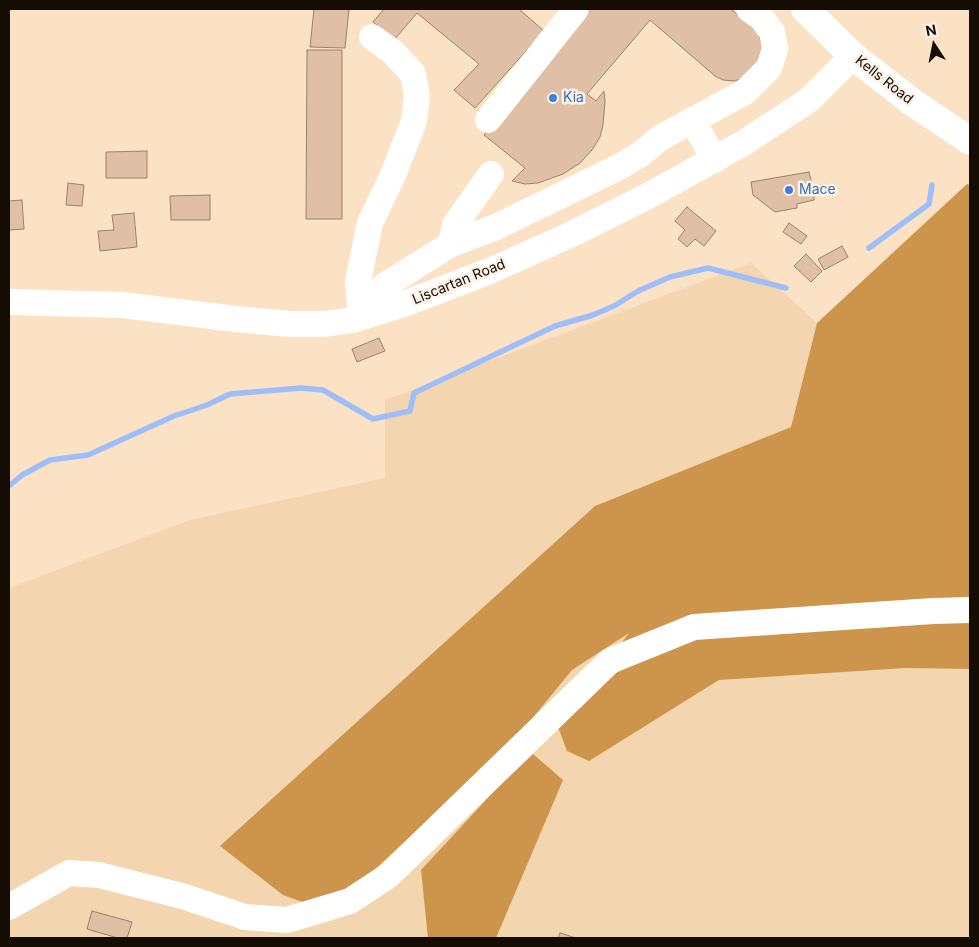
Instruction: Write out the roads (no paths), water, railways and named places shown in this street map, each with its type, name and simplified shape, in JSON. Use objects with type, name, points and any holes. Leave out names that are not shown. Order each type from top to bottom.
[{"type":"main road","name":"Kells Road","points":[[806,9],[853,56],[912,102],[970,141]]},
{"type":"street","points":[[488,120],[576,9]]},
{"type":"street","points":[[361,317],[384,286],[451,244],[496,227],[619,167],[641,154],[660,138],[745,92],[769,68],[775,49],[772,32],[762,18],[749,9]]},
{"type":"street","points":[[361,317],[358,281],[370,223],[393,175],[414,121],[417,96],[413,74],[394,53],[372,37]]},
{"type":"street","name":"Liscartan Road","points":[[9,302],[122,305],[290,324],[324,324],[361,317],[404,304],[501,266],[613,214],[715,160],[809,100],[853,56]]},
{"type":"street","points":[[692,120],[715,160]]},
{"type":"street","points":[[451,244],[455,225],[491,174]]},
{"type":"street","points":[[9,907],[70,873],[99,875],[182,896],[246,917],[286,920],[350,901],[388,876],[610,662],[694,626],[970,610]]},
{"type":"waterway","points":[[869,248],[929,204],[932,185]]},
{"type":"waterway","points":[[9,486],[22,475],[50,460],[88,455],[174,416],[207,405],[230,394],[301,388],[323,390],[373,419],[410,411],[414,393],[555,326],[593,315],[614,306],[638,291],[670,277],[708,268],[786,288]]},
{"type":"place","name":"Kia","points":[[553,98]]},
{"type":"place","name":"Mace","points":[[789,190]]}]
